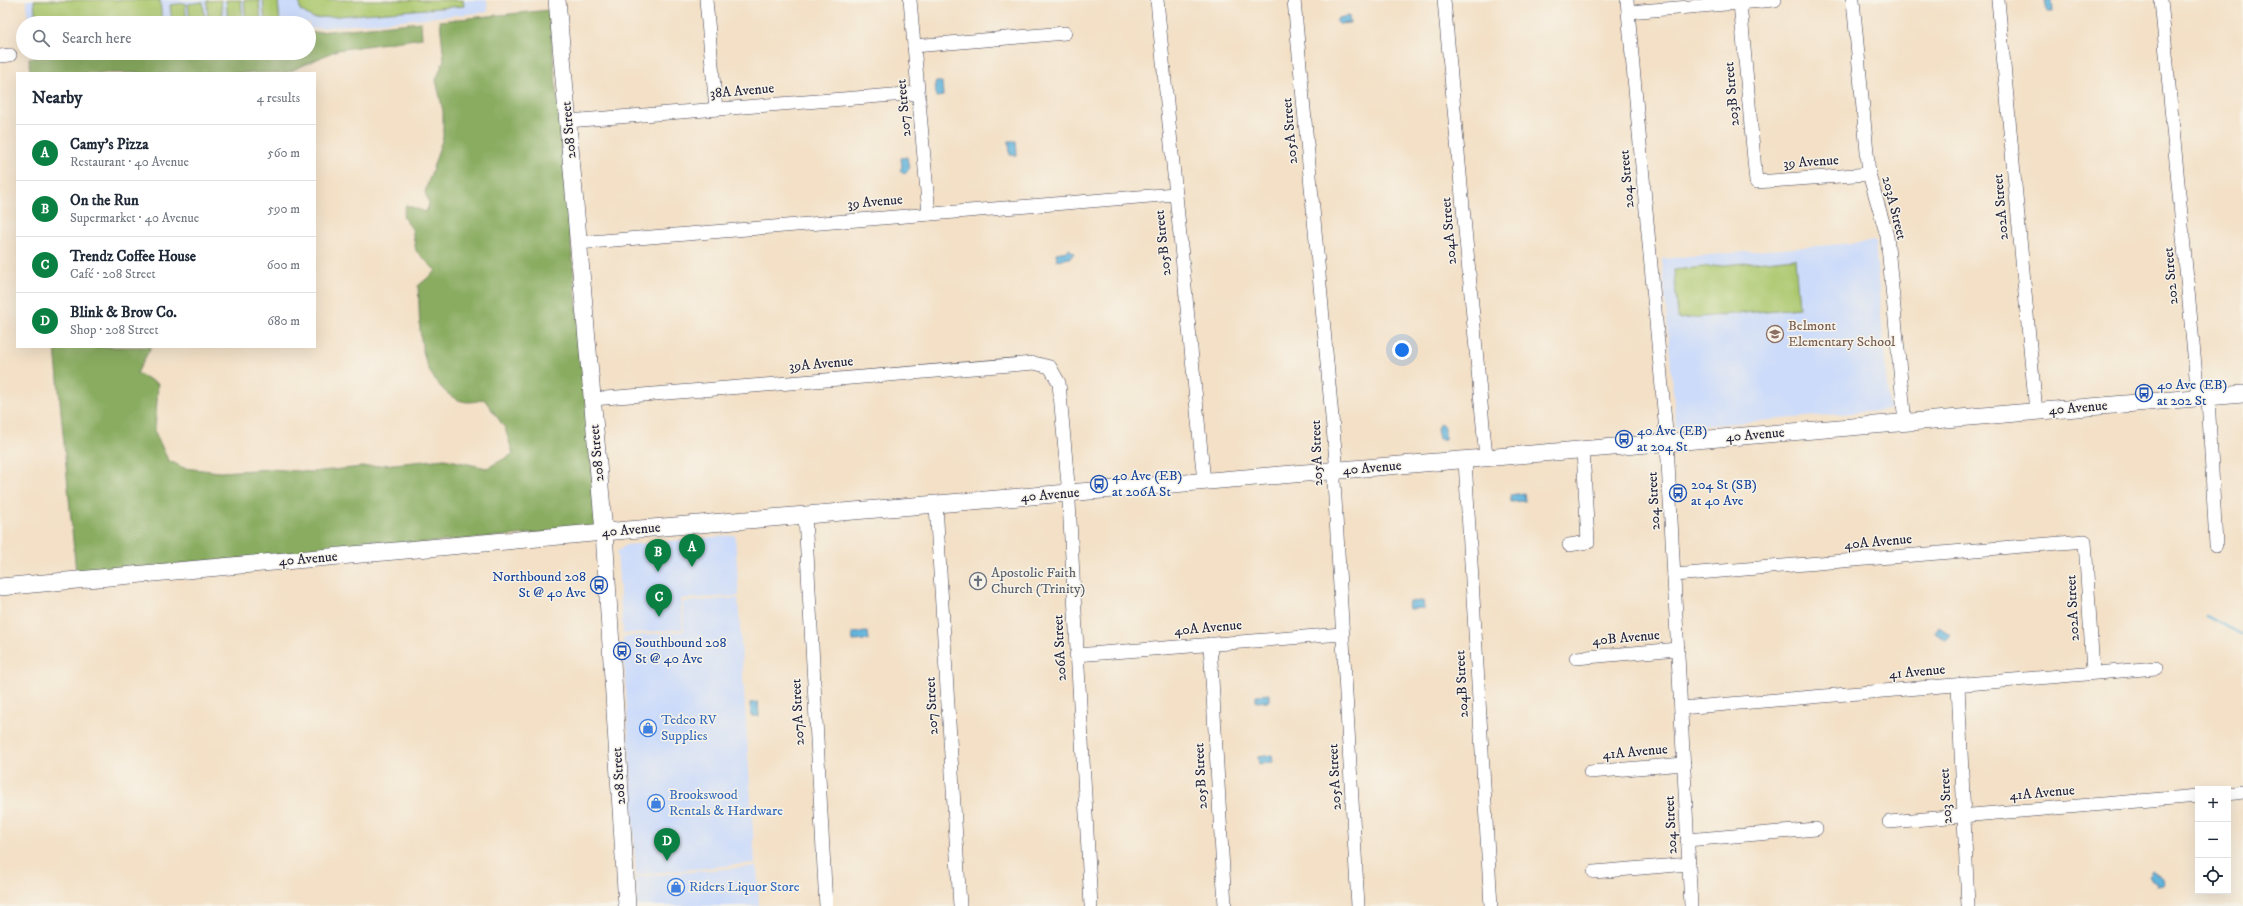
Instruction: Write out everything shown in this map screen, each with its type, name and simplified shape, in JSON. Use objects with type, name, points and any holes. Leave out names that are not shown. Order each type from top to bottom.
[{"type":"main road","name":"208 Street","points":[[557,0],[604,532],[627,906]]},
{"type":"main road","name":"40 Avenue","points":[[0,587],[604,532],[2243,394]]},
{"type":"street","points":[[706,0],[716,109]]},
{"type":"street","name":"207 Street","points":[[910,0],[930,214]]},
{"type":"street","name":"205B Street","points":[[1157,0],[1174,194],[1204,482]]},
{"type":"street","name":"205A Street","points":[[1294,0],[1336,461],[1334,471],[1342,634],[1358,906]]},
{"type":"street","name":"204A Street","points":[[1444,0],[1486,458]]},
{"type":"street","points":[[1628,6],[1740,3],[1775,0]]},
{"type":"street","name":"203A Street","points":[[1854,0],[1869,174],[1887,236],[1905,423]]},
{"type":"street","name":"202A Street","points":[[1998,0],[2036,412]]},
{"type":"street","name":"202 Street","points":[[2161,0],[2197,387],[2208,397]]},
{"type":"street","name":"203B Street","points":[[1740,3],[1756,182]]},
{"type":"street","name":"204 Street","points":[[1628,6],[1667,443],[1691,906]]},
{"type":"street","points":[[914,46],[1065,33]]},
{"type":"street","name":"38A Avenue","points":[[568,121],[918,93]]},
{"type":"street","name":"39 Avenue","points":[[1756,182],[1869,174]]},
{"type":"street","name":"39 Avenue","points":[[578,243],[1174,194]]},
{"type":"street","name":"39A Avenue","points":[[593,399],[1034,363],[1050,367]]},
{"type":"street","name":"206A Street","points":[[1050,367],[1059,383],[1068,494],[1091,906]]},
{"type":"street","points":[[2208,397],[2216,545]]},
{"type":"street","points":[[1569,545],[1588,542],[1583,450]]},
{"type":"street","name":"204B Street","points":[[1465,460],[1491,906]]},
{"type":"street","name":"207 Street","points":[[936,505],[960,906]]},
{"type":"street","name":"207A Street","points":[[805,516],[826,906]]},
{"type":"street","name":"202A Street","points":[[2085,541],[2093,672]]},
{"type":"street","name":"40A Avenue","points":[[1674,575],[2085,541]]},
{"type":"street","name":"40A Avenue","points":[[1076,655],[1342,634]]},
{"type":"street","name":"205B Street","points":[[1210,644],[1225,906]]},
{"type":"street","name":"40B Avenue","points":[[1576,658],[1678,650]]},
{"type":"street","name":"41 Avenue","points":[[1681,708],[2093,672],[2156,668]]},
{"type":"street","name":"203 Street","points":[[1958,685],[1968,906]]},
{"type":"street","name":"41A Avenue","points":[[1590,772],[1684,764]]},
{"type":"street","points":[[2231,794],[2243,792]]},
{"type":"street","name":"41A Avenue","points":[[1889,822],[2195,796]]},
{"type":"street","points":[[1688,840],[1816,829]]},
{"type":"street","points":[[1594,872],[1689,864]]},
{"type":"shaded area","points":[[26,0],[487,0],[488,12],[316,28],[316,16],[27,16]]},
{"type":"shaded area","name":"Belmont Elementary School","points":[[1875,241],[1889,410],[1676,428],[1662,259]]},
{"type":"shaded area","points":[[735,535],[739,596],[681,599],[683,629],[623,634],[617,552],[626,545]]},
{"type":"shaded area","points":[[738,598],[755,863],[636,875],[623,637],[684,631],[683,602]]},
{"type":"shaded area","points":[[757,866],[759,906],[637,906],[635,877]]},
{"type":"green space","points":[[34,0],[160,0],[161,16],[35,16]]},
{"type":"green space","points":[[221,0],[222,16],[208,16],[207,1]]},
{"type":"green space","points":[[226,0],[241,0],[242,16],[227,16]]},
{"type":"green space","points":[[244,0],[259,0],[260,16],[245,16]]},
{"type":"green space","points":[[263,0],[278,0],[279,16],[264,16]]},
{"type":"green space","points":[[299,0],[463,0],[464,6],[316,18],[316,16],[310,16],[300,10]]},
{"type":"green space","points":[[203,2],[204,16],[189,16],[188,4]]},
{"type":"green space","points":[[185,3],[186,16],[171,16],[170,5]]},
{"type":"green space","points":[[549,10],[598,528],[76,573],[55,348],[150,348],[137,373],[158,384],[155,432],[168,460],[184,468],[220,472],[272,469],[311,472],[445,459],[487,468],[513,454],[505,428],[484,399],[474,402],[465,402],[456,399],[447,393],[429,370],[422,344],[418,286],[436,271],[416,251],[412,229],[403,217],[406,205],[426,212],[429,204],[425,192],[443,137],[443,111],[436,80],[444,60],[440,21]]},
{"type":"green space","points":[[421,22],[422,38],[337,50],[316,59],[316,32]]},
{"type":"green space","points":[[29,60],[315,60],[288,72],[30,72]]},
{"type":"green space","points":[[1795,258],[1799,308],[1678,319],[1674,270]]},
{"type":"water","points":[[2045,0],[2052,0],[2053,12],[2047,12]]},
{"type":"water","points":[[1349,16],[1350,23],[1339,24],[1336,22],[1338,18]]},
{"type":"water","points":[[935,82],[942,82],[943,96],[936,97]]},
{"type":"water","points":[[1009,141],[1016,141],[1017,155],[1010,155]]},
{"type":"water","points":[[907,157],[909,169],[905,174],[900,170],[902,167],[901,158]]},
{"type":"water","points":[[1069,249],[1074,253],[1070,258],[1057,260],[1056,253],[1067,251]]},
{"type":"water","points":[[1440,423],[1445,427],[1445,439],[1439,439],[1437,429]]},
{"type":"water","points":[[1524,493],[1525,501],[1511,502],[1510,495]]},
{"type":"water","points":[[1423,601],[1424,608],[1409,609],[1408,602]]},
{"type":"water","points":[[1939,627],[1951,635],[1947,641],[1935,633]]},
{"type":"water","points":[[868,632],[869,640],[853,641],[852,633]]},
{"type":"water","points":[[1270,694],[1270,701],[1256,702],[1256,695]]},
{"type":"water","points":[[758,702],[759,716],[751,716],[750,703]]},
{"type":"water","points":[[1272,755],[1273,762],[1259,764],[1258,757]]},
{"type":"water","points":[[2152,871],[2163,879],[2164,885],[2157,886],[2157,883],[2148,877]]},
{"type":"waterway","points":[[2206,616],[2243,635]]},
{"type":"place","name":"Belmont Elementary School","points":[[1775,334]]},
{"type":"place","name":"40 Ave (EB) at 202 St","points":[[2144,393]]},
{"type":"place","name":"40 Ave (EB) at 204 St","points":[[1624,439]]},
{"type":"place","name":"40 Ave (EB) at 206A St","points":[[1099,484]]},
{"type":"place","name":"204 St (SB) at 40 Ave","points":[[1678,493]]},
{"type":"place","name":"Camy's Pizza","points":[[692,567]]},
{"type":"place","name":"On the Run","points":[[658,572]]},
{"type":"place","name":"Apostolic Faith Church (Trinity)","points":[[978,581]]},
{"type":"place","name":"Northbound 208 St @ 40 Ave","points":[[599,585]]},
{"type":"place","name":"Trendz Coffee House","points":[[659,617]]},
{"type":"place","name":"Southbound 208 St @ 40 Ave","points":[[622,651]]},
{"type":"place","name":"Tedco RV Supplies","points":[[648,728]]},
{"type":"place","name":"Brookswood Rentals & Hardware","points":[[656,803]]},
{"type":"place","name":"Blink & Brow Co.","points":[[667,861]]},
{"type":"place","name":"Riders Liquor Store","points":[[676,887]]}]
